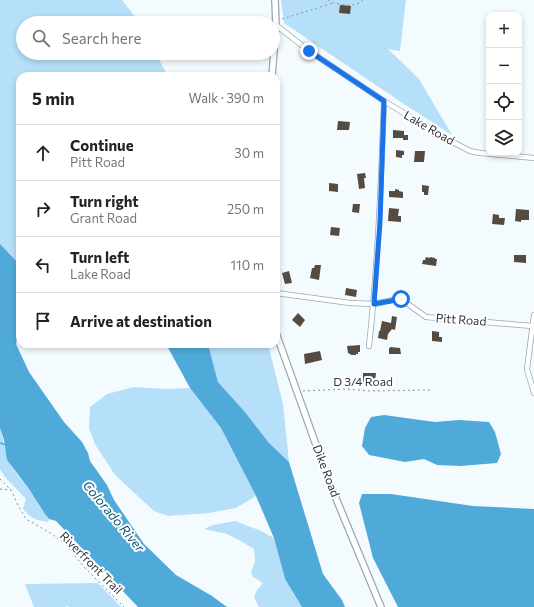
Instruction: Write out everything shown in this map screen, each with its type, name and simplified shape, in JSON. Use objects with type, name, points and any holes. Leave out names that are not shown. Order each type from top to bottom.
[{"type":"street","points":[[275,0],[276,16]]},
{"type":"street","name":"Lake Road","points":[[280,26],[309,51],[384,101],[445,138],[470,151],[480,154],[534,158]]},
{"type":"street","points":[[272,72],[273,60]]},
{"type":"street","points":[[370,346],[380,222],[384,101]]},
{"type":"street","name":"Pitt Road","points":[[280,294],[350,303],[374,304],[401,299],[426,317],[532,326]]},
{"type":"street","points":[[534,315],[527,369],[534,394]]},
{"type":"street","name":"Dike Road","points":[[280,344],[330,484],[381,607]]},
{"type":"path","points":[[328,0],[333,3],[348,5],[357,4],[363,0]]},
{"type":"path","points":[[280,22],[333,3]]},
{"type":"path","name":"D 3/4 Road","points":[[297,392],[347,389],[370,391],[430,390]]},
{"type":"path","name":"Riverfront Trail","points":[[0,479],[11,490],[26,518],[65,544],[86,569],[124,607]]},
{"type":"path","points":[[0,489],[11,490]]},
{"type":"shaded area","points":[[0,0],[122,0],[134,16],[16,16],[16,60],[159,60],[166,72],[16,72],[16,261],[0,244]]},
{"type":"shaded area","points":[[281,0],[406,0],[400,51],[388,49],[419,79],[452,135],[284,23]]},
{"type":"shaded area","points":[[209,348],[269,348],[283,404],[289,462],[269,443],[245,412],[218,382]]},
{"type":"shaded area","points":[[134,387],[167,389],[190,388],[221,428],[256,496],[236,508],[209,513],[168,516],[154,511],[115,475],[96,446],[89,429],[90,407],[107,394]]},
{"type":"shaded area","points":[[0,428],[7,457],[11,466],[49,519],[48,522],[40,521],[34,518],[23,509],[26,499],[5,477],[0,469]]},
{"type":"shaded area","points":[[235,521],[259,530],[274,538],[285,579],[302,607],[259,607],[254,597],[257,590],[263,583],[253,577],[251,572],[255,561],[254,549],[227,534],[204,529],[213,525]]},
{"type":"shaded area","points":[[98,583],[121,607],[34,607],[25,584]]},
{"type":"water","name":"Colorado River","points":[[0,244],[16,261],[16,348],[18,348],[29,372],[64,422],[82,442],[88,453],[90,461],[144,544],[176,575],[212,596],[227,607],[138,607],[56,521],[49,519],[45,514],[29,489],[7,460],[4,440],[0,428]]},
{"type":"water","points":[[168,348],[209,348],[218,382],[245,412],[269,443],[289,462],[323,574],[342,600],[345,607],[302,607],[285,579],[274,538],[256,496],[221,428],[190,388]]},
{"type":"water","points":[[384,415],[435,422],[459,420],[489,422],[495,432],[501,454],[497,463],[460,466],[437,465],[424,459],[405,462],[369,455],[362,446],[365,428],[371,417]]},
{"type":"water","points":[[362,494],[391,494],[473,506],[534,509],[534,607],[398,607],[373,558],[359,503]]},
{"type":"building","points":[[340,5],[351,6],[350,14],[339,13]]},
{"type":"building","points":[[338,121],[350,122],[349,130],[337,130]]},
{"type":"building","points":[[393,130],[404,131],[404,135],[408,135],[408,140],[403,140],[403,138],[393,138]]},
{"type":"building","points":[[396,150],[404,151],[402,158],[396,157]]},
{"type":"building","points":[[415,151],[425,151],[424,162],[414,162]]},
{"type":"building","points":[[365,173],[365,188],[359,189],[357,174]]},
{"type":"building","points":[[329,183],[338,184],[338,192],[329,191]]},
{"type":"building","points":[[422,185],[429,186],[428,195],[424,195],[424,192],[422,192]]},
{"type":"building","points":[[395,189],[403,192],[403,198],[389,197],[389,191],[395,191]]},
{"type":"building","points":[[353,204],[360,204],[359,213],[352,212]]},
{"type":"building","points":[[389,208],[399,209],[398,216],[401,216],[401,222],[388,221]]},
{"type":"building","points":[[516,209],[529,210],[529,220],[521,220],[521,222],[515,221]]},
{"type":"building","points":[[493,214],[499,215],[499,218],[505,218],[504,225],[492,224]]},
{"type":"building","points":[[331,227],[340,228],[339,236],[330,235]]},
{"type":"building","points":[[514,255],[526,255],[526,263],[514,262]]},
{"type":"building","points":[[426,257],[437,259],[436,266],[422,264]]},
{"type":"building","points":[[315,265],[321,265],[319,280],[310,278],[312,268],[314,268]]},
{"type":"building","points":[[289,271],[292,283],[285,284],[282,273]]},
{"type":"building","points":[[346,288],[357,290],[356,297],[345,295]]},
{"type":"building","points":[[298,313],[305,320],[300,327],[292,320]]},
{"type":"building","points":[[392,316],[397,317],[395,330],[392,329],[388,334],[387,340],[378,338],[382,321],[391,323]]},
{"type":"building","points":[[432,331],[439,332],[439,337],[442,337],[442,342],[432,341]]},
{"type":"building","points":[[360,345],[360,352],[358,352],[358,354],[351,355],[348,353],[347,346]]},
{"type":"building","points":[[390,347],[400,348],[401,354],[389,354]]},
{"type":"building","points":[[320,351],[322,360],[305,364],[304,354]]},
{"type":"building","points":[[363,373],[376,373],[375,382],[363,383]]},
{"type":"waterway","points":[[0,443],[6,445]]},
{"type":"route","points":[[309,51],[384,101],[380,222],[374,304],[401,299]]}]
